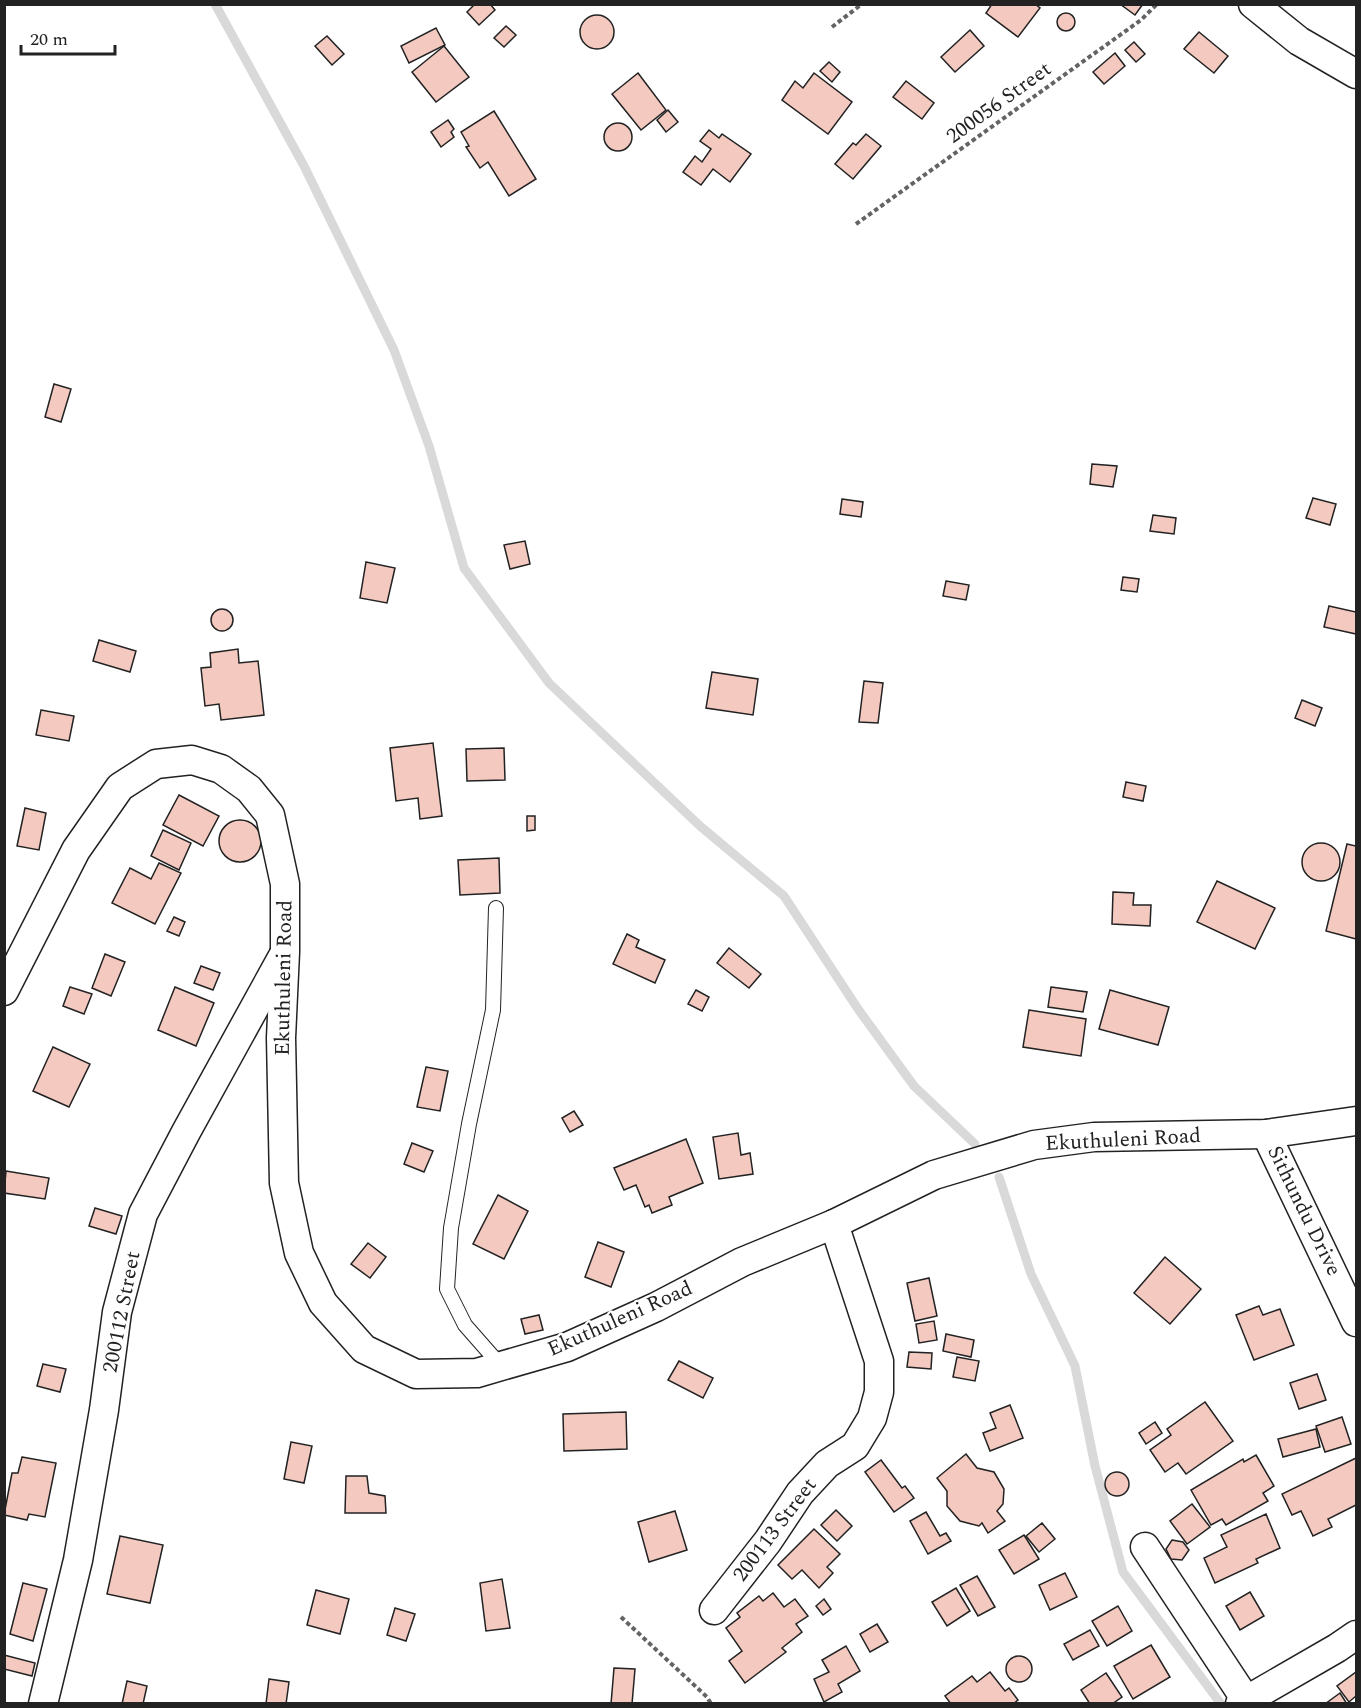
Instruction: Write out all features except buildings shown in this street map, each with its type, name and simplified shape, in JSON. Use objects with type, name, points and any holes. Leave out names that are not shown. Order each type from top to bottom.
[{"type":"street","points":[[1253,4],[1299,41],[1356,74]]},
{"type":"street","name":"Ekuthuleni Road","points":[[4,991],[76,850],[120,787],[156,764],[192,760],[221,769],[249,789],[270,815],[285,884],[281,1038],[284,1183],[299,1253],[323,1303],[363,1349],[416,1374],[477,1373],[567,1347],[656,1306],[742,1262],[834,1224],[934,1175],[1034,1145],[1094,1137],[1266,1134],[1356,1120]]},
{"type":"street","name":"200112 Street","points":[[43,1704],[78,1560],[104,1410],[117,1312],[143,1214],[285,952]]},
{"type":"street","name":"Sithundu Drive","points":[[1266,1134],[1356,1322]]},
{"type":"street","name":"200113 Street","points":[[714,1610],[768,1541],[800,1493],[827,1464],[855,1446],[872,1418],[879,1392],[879,1361],[834,1224]]},
{"type":"street","points":[[1145,1547],[1243,1702],[1356,1635]]},
{"type":"lane","points":[[496,908],[493,1010],[469,1124],[451,1228],[447,1289],[465,1325],[501,1366]]},
{"type":"path","points":[[832,27],[862,4]]},
{"type":"path","name":"200056 Street","points":[[856,224],[1141,20],[1157,4]]},
{"type":"path","points":[[621,1617],[707,1697],[711,1704]]},
{"type":"waterway","points":[[215,4],[304,166],[394,350],[429,446],[464,568],[549,683],[700,826],[784,896],[858,1009],[914,1086],[975,1144]]},
{"type":"waterway","points":[[999,1177],[1031,1274],[1075,1366],[1095,1466],[1123,1572],[1221,1704]]}]
